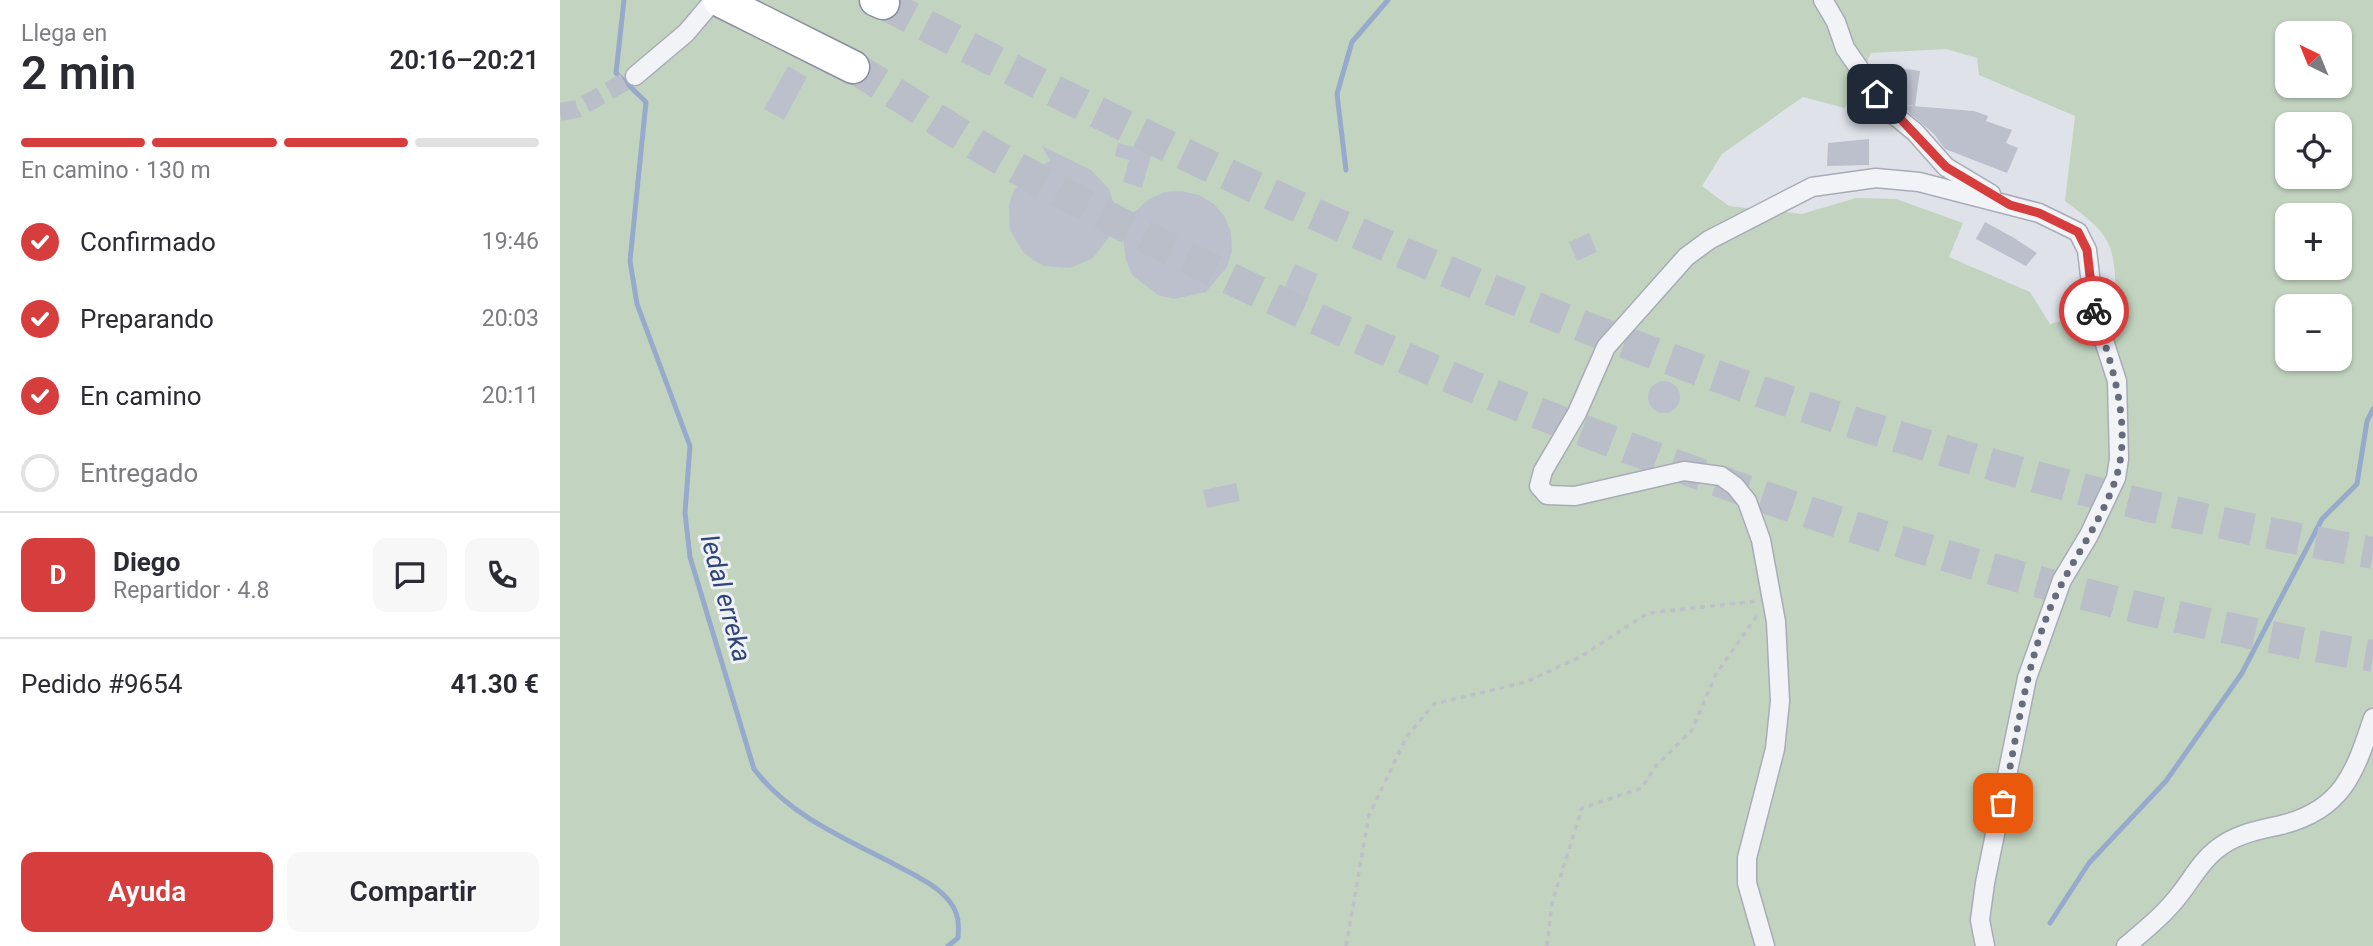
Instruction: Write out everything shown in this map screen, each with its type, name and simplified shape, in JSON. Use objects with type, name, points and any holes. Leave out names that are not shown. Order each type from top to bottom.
[{"type":"highway","points":[[717,0],[853,67]]},
{"type":"street","points":[[635,76],[686,33],[717,0]]},
{"type":"street","points":[[1823,0],[1836,22],[1845,48],[1888,110],[1915,132],[1946,167],[2010,205]]},
{"type":"street","points":[[1765,946],[1747,883],[1747,858],[1775,749],[1779,713],[1776,622],[1756,519],[1747,500],[1735,486],[1721,476],[1684,471],[1575,496],[1547,495],[1539,486],[1543,471],[1577,413],[1606,347],[1686,257],[1720,234],[1812,187],[1876,178],[1919,182],[2010,205],[2039,213],[2078,232],[2087,250],[2094,310],[2117,381],[2119,460],[2116,478],[2054,599],[2027,678],[1985,883],[1980,920],[1985,946]]},
{"type":"street","points":[[2126,946],[2178,896],[2216,849],[2236,836],[2307,817],[2326,804],[2355,772],[2373,718]]},
{"type":"path","points":[[1346,946],[1369,815],[1407,736],[1434,704],[1526,682],[1580,657],[1648,612],[1770,600]]},
{"type":"path","points":[[1547,946],[1552,903],[1582,808],[1642,788],[1654,768],[1692,730],[1716,674],[1770,600]]},
{"type":"green space","points":[[560,0],[2373,0],[2373,946],[560,946]],"holes":[[[1946,49],[1977,58],[1979,75],[2075,116],[2065,201],[2094,225],[2109,244],[2117,306],[2050,324],[2030,292],[1949,257],[1963,223],[1896,199],[1856,198],[1802,214],[1729,206],[1702,186],[1722,154],[1803,97],[1845,108],[1871,53]]]},
{"type":"building","points":[[788,66],[807,77],[784,120],[764,109]]},
{"type":"building","points":[[1892,67],[1920,71],[1915,106],[1898,104],[1889,91]]},
{"type":"building","points":[[1900,105],[1974,111],[1988,116],[1986,121],[2012,130],[2006,143],[2018,148],[2007,173],[1945,149],[1934,134]]},
{"type":"building","points":[[1869,139],[1869,165],[1827,166],[1828,143]]},
{"type":"building","points":[[1118,143],[1152,152],[1142,188],[1123,182],[1129,160],[1115,156]]},
{"type":"building","points":[[1042,146],[1091,170],[1109,189],[1113,201],[1117,227],[1093,258],[1070,268],[1044,266],[1033,260],[1023,252],[1010,230],[1009,205],[1013,192],[1029,172],[1050,161]]},
{"type":"building","points":[[1182,191],[1199,195],[1214,204],[1225,217],[1231,233],[1232,251],[1227,267],[1206,292],[1174,299],[1158,295],[1132,275],[1126,260],[1121,224],[1149,199],[1165,192]]},
{"type":"building","points":[[1985,222],[2037,253],[2026,266],[1976,239]]},
{"type":"building","points":[[1589,233],[1597,252],[1577,261],[1569,242]]},
{"type":"building","points":[[1295,264],[1318,274],[1302,311],[1279,300]]},
{"type":"building","points":[[1664,381],[1676,385],[1680,397],[1676,409],[1664,413],[1652,409],[1648,397],[1652,385]]},
{"type":"building","points":[[1236,483],[1240,501],[1207,508],[1203,490]]},
{"type":"waterway","name":"Iedal erreka","points":[[624,0],[616,73],[646,102],[630,261],[637,304],[690,446],[685,513],[690,557],[754,769],[783,799],[817,824],[938,890],[950,902],[957,915],[958,938],[948,946]]},
{"type":"waterway","points":[[1346,170],[1337,94],[1352,42],[1388,0]]},
{"type":"waterway","points":[[2050,923],[2089,863],[2166,781],[2242,673],[2322,519],[2357,484],[2367,421],[2373,409]]},
{"type":"tunnel","points":[[883,3],[1060,94],[1240,180],[1422,261],[1607,336],[1795,403],[1985,463],[2178,513],[2373,553]]},
{"type":"tunnel","points":[[853,67],[1015,167],[1160,244],[1384,349],[1613,442],[1799,509],[1988,568],[2179,617],[2373,656]]},
{"type":"tunnel","points":[[560,112],[577,109],[635,76]]},
{"type":"way so far","points":[[2003,803],[2027,678],[2046,619],[2062,580],[2089,535],[2116,478],[2120,415],[2117,381],[2094,311]]},
{"type":"route","points":[[1877,94],[1888,110],[1915,132],[1946,167],[2010,205],[2039,213],[2078,232],[2087,250],[2087,271],[2094,311]]}]
